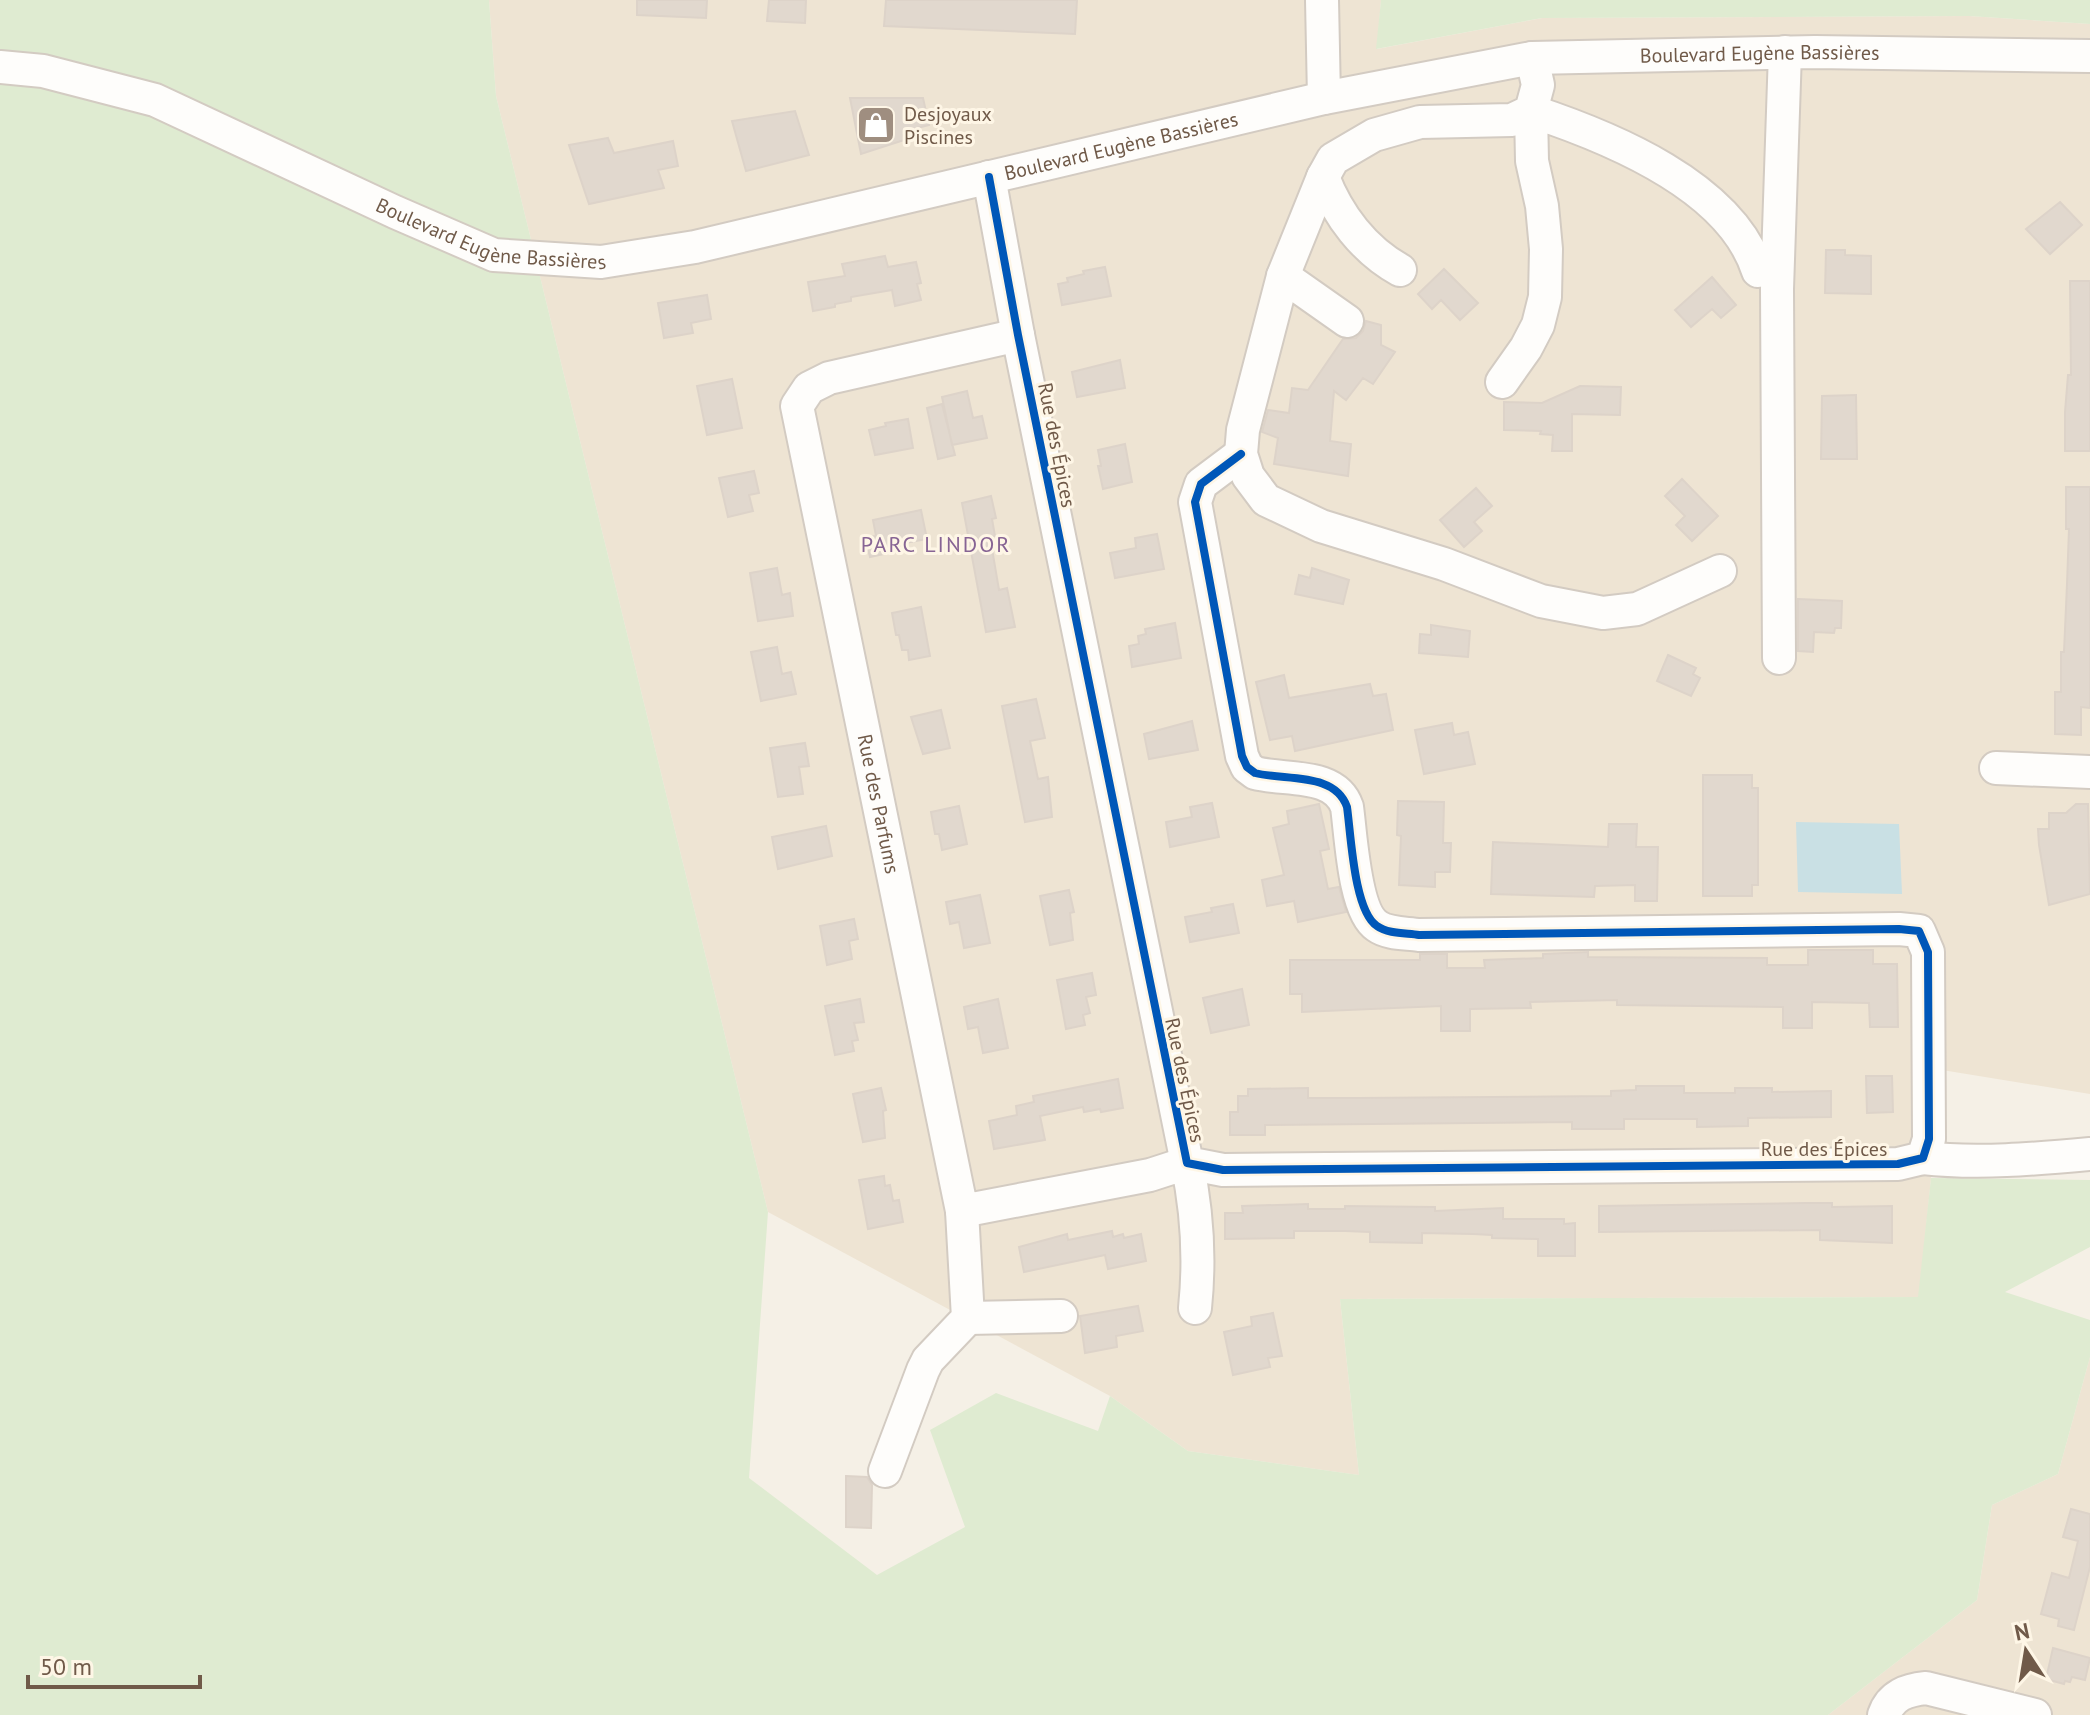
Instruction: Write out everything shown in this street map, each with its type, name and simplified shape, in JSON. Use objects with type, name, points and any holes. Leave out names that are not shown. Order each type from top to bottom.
[{"type":"street","points":[[1322,0],[1324,98]]},
{"type":"street","points":[[1779,658],[1777,289],[1785,52]]},
{"type":"street","name":"Boulevard Eugène Bassières","points":[[0,67],[43,71],[155,100],[494,255],[601,262],[695,247],[1324,98],[1532,58],[1785,52],[2090,56]]},
{"type":"street","points":[[1502,382],[1538,325],[1545,297],[1546,249],[1542,206],[1532,161],[1531,111],[1538,85],[1532,58]]},
{"type":"street","points":[[1720,571],[1637,609],[1603,613],[1541,601],[1444,564],[1321,526],[1266,500],[1248,476],[1241,454],[1243,430],[1283,276],[1323,177],[1333,159],[1374,135],[1420,122],[1512,120],[1531,111],[1637,154],[1673,174],[1716,206],[1746,240],[1758,271]]},
{"type":"street","name":"Rue des Épices","points":[[989,177],[1018,335],[1187,1163],[1223,1170],[1898,1164],[1923,1158],[2038,1159],[2090,1154]]},
{"type":"street","points":[[1323,177],[1333,203],[1345,221],[1384,261],[1400,270]]},
{"type":"street","points":[[1283,276],[1347,321]]},
{"type":"street","name":"Rue des Parfums","points":[[962,1211],[797,406],[809,388],[829,378],[1018,335]]},
{"type":"street","points":[[1241,454],[1201,484],[1195,502],[1242,756],[1247,767],[1255,773],[1326,784],[1344,797],[1361,901],[1367,916],[1377,926],[1395,933],[1419,935],[1919,931],[1928,952],[1929,1139],[1923,1158]]},
{"type":"street","points":[[1996,768],[2090,772]]},
{"type":"street","points":[[968,1318],[962,1211],[1150,1175],[1187,1163],[1194,1198],[1198,1283],[1195,1308]]},
{"type":"street","points":[[885,1471],[928,1360],[968,1318],[1061,1316]]},
{"type":"street","points":[[1884,1715],[1897,1696],[1926,1688],[2035,1715]]},
{"type":"shaded area","points":[[489,0],[1381,0],[1377,49],[1542,18],[1969,16],[2090,24],[2090,1094],[1942,1070],[1919,1297],[1340,1299],[1359,1475],[1188,1451],[1110,1396],[768,1212],[496,96]]},
{"type":"shaded area","points":[[2090,1357],[2090,1715],[1828,1715],[1977,1600],[1992,1505],[2058,1474]]},
{"type":"green space","points":[[0,0],[489,0],[496,96],[768,1212],[749,1478],[877,1575],[965,1527],[930,1430],[996,1393],[1098,1431],[1110,1396],[1188,1451],[1359,1475],[1340,1299],[1918,1297],[1931,1178],[2090,1180],[2090,1247],[2005,1292],[2090,1320],[2090,1357],[2058,1474],[1992,1505],[1977,1600],[1828,1715],[0,1715]]},
{"type":"green space","points":[[1381,0],[2090,0],[2090,24],[1969,16],[1542,18],[1376,49]]},
{"type":"water","points":[[1796,822],[1899,824],[1902,894],[1798,892]]},
{"type":"building","points":[[637,0],[707,0],[706,18],[637,15]]},
{"type":"building","points":[[769,0],[806,0],[805,23],[767,21]]},
{"type":"building","points":[[886,0],[1077,0],[1075,34],[884,26]]},
{"type":"building","points":[[850,98],[923,98],[929,125],[903,135],[904,140],[861,154]]},
{"type":"building","points":[[795,111],[809,155],[746,171],[732,121]]},
{"type":"building","points":[[608,138],[614,153],[673,141],[678,166],[658,170],[664,188],[589,204],[569,145]]},
{"type":"building","points":[[2060,202],[2082,225],[2050,254],[2026,229]]},
{"type":"building","points":[[1826,250],[1845,250],[1845,255],[1871,256],[1871,294],[1825,293]]},
{"type":"building","points":[[885,256],[888,267],[916,262],[921,300],[895,306],[892,290],[851,297],[851,301],[835,304],[835,307],[813,311],[808,282],[845,276],[842,264]]},
{"type":"building","points":[[1105,267],[1111,296],[1062,305],[1058,284],[1084,274],[1083,271]]},
{"type":"building","points":[[1444,269],[1478,303],[1460,320],[1441,300],[1432,309],[1418,294]]},
{"type":"building","points":[[1712,277],[1736,305],[1721,318],[1712,309],[1691,327],[1675,310]]},
{"type":"building","points":[[2070,281],[2090,281],[2090,451],[2065,451],[2065,412],[2068,375],[2071,375]]},
{"type":"building","points":[[707,295],[711,319],[691,323],[693,333],[664,338],[658,303]]},
{"type":"building","points":[[1366,321],[1381,325],[1381,345],[1395,352],[1373,384],[1363,378],[1346,400],[1334,391],[1330,441],[1351,444],[1348,476],[1274,464],[1278,438],[1262,432],[1268,410],[1289,413],[1292,388],[1308,390],[1343,339],[1356,338],[1363,331]]},
{"type":"building","points":[[1120,360],[1125,388],[1077,397],[1072,372]]},
{"type":"building","points":[[732,379],[742,428],[707,435],[697,386]]},
{"type":"building","points":[[1580,386],[1621,387],[1620,415],[1572,414],[1572,451],[1552,451],[1553,435],[1540,434],[1541,431],[1504,430],[1504,402],[1542,403]]},
{"type":"building","points":[[967,391],[973,418],[982,416],[987,438],[952,445],[942,397]]},
{"type":"building","points":[[1856,395],[1857,459],[1821,459],[1822,396]]},
{"type":"building","points":[[942,404],[955,455],[938,459],[927,408]]},
{"type":"building","points":[[908,419],[913,448],[875,455],[869,430]]},
{"type":"building","points":[[1125,444],[1132,482],[1103,489],[1098,450]]},
{"type":"building","points":[[754,471],[759,493],[749,495],[753,511],[728,517],[719,478]]},
{"type":"building","points":[[1682,479],[1718,516],[1692,541],[1676,525],[1685,516],[1665,496]]},
{"type":"building","points":[[2066,487],[2090,487],[2090,708],[2081,707],[2081,735],[2055,734],[2055,692],[2061,692],[2061,652],[2064,652],[2069,529],[2066,529]]},
{"type":"building","points":[[1476,488],[1492,506],[1474,522],[1482,531],[1464,547],[1440,520]]},
{"type":"building","points":[[991,496],[996,518],[992,519],[995,536],[990,537],[999,590],[1007,588],[1015,627],[986,632],[962,503]]},
{"type":"building","points":[[921,510],[927,539],[900,544],[902,550],[870,557],[865,537],[876,536],[873,520]]},
{"type":"building","points":[[1157,534],[1164,569],[1115,578],[1110,553],[1136,548],[1135,538]]},
{"type":"building","points":[[777,568],[782,595],[790,593],[793,616],[758,621],[750,573]]},
{"type":"building","points":[[1312,568],[1349,580],[1343,604],[1295,594],[1299,575],[1310,578]]},
{"type":"building","points":[[1798,599],[1842,601],[1841,628],[1835,628],[1834,633],[1814,632],[1813,652],[1798,651]]},
{"type":"building","points":[[921,607],[930,656],[909,660],[908,650],[902,650],[899,635],[896,635],[892,613]]},
{"type":"building","points":[[1175,623],[1181,658],[1132,667],[1129,646],[1139,644],[1138,636],[1146,634],[1145,629]]},
{"type":"building","points":[[1431,625],[1470,631],[1468,657],[1419,653],[1420,634],[1431,635]]},
{"type":"building","points":[[777,647],[782,674],[791,672],[796,694],[761,701],[751,652]]},
{"type":"building","points":[[1668,655],[1696,668],[1693,674],[1700,678],[1691,696],[1657,681]]},
{"type":"building","points":[[1284,675],[1289,698],[1370,684],[1373,696],[1386,694],[1393,730],[1295,751],[1292,736],[1270,740],[1256,682]]},
{"type":"building","points":[[1036,699],[1045,738],[1030,741],[1038,779],[1048,777],[1052,817],[1025,822],[1002,706]]},
{"type":"building","points":[[941,710],[950,748],[923,754],[911,717]]},
{"type":"building","points":[[1192,721],[1198,750],[1149,759],[1144,734]]},
{"type":"building","points":[[1452,723],[1454,735],[1468,732],[1475,764],[1424,774],[1415,730]]},
{"type":"building","points":[[805,743],[809,766],[799,767],[803,794],[778,797],[770,748]]},
{"type":"building","points":[[1703,775],[1752,775],[1752,788],[1758,788],[1758,885],[1752,885],[1752,896],[1703,896]]},
{"type":"building","points":[[1398,801],[1444,802],[1443,843],[1451,843],[1450,872],[1435,872],[1435,887],[1399,885],[1401,836],[1397,835]]},
{"type":"building","points":[[1212,803],[1219,837],[1170,847],[1166,822],[1192,817],[1190,807]]},
{"type":"building","points":[[1319,804],[1329,849],[1320,851],[1328,889],[1339,887],[1346,912],[1298,922],[1294,901],[1267,906],[1262,880],[1284,875],[1273,828],[1289,824],[1287,811]]},
{"type":"building","points":[[2076,804],[2088,804],[2090,894],[2049,905],[2038,829],[2049,829],[2049,813],[2066,813]]},
{"type":"building","points":[[959,806],[967,844],[942,850],[931,812]]},
{"type":"building","points":[[1609,824],[1637,824],[1636,847],[1658,847],[1657,901],[1635,901],[1635,885],[1595,886],[1594,897],[1491,894],[1493,842],[1608,847]]},
{"type":"building","points":[[826,826],[832,856],[778,869],[772,837]]},
{"type":"building","points":[[1069,890],[1074,912],[1070,913],[1073,940],[1050,945],[1040,896]]},
{"type":"building","points":[[980,895],[990,943],[964,948],[959,922],[950,924],[946,902]]},
{"type":"building","points":[[1233,904],[1239,933],[1190,942],[1185,917]]},
{"type":"building","points":[[854,919],[858,939],[849,941],[852,959],[827,965],[820,926]]},
{"type":"building","points":[[1808,950],[1873,950],[1873,964],[1897,964],[1898,1027],[1870,1027],[1869,1003],[1812,1002],[1812,1028],[1783,1028],[1783,1007],[1617,1005],[1617,1000],[1530,1002],[1531,1008],[1470,1009],[1470,1031],[1441,1031],[1441,1006],[1302,1012],[1302,994],[1290,994],[1290,960],[1420,960],[1420,954],[1447,954],[1447,968],[1485,968],[1484,960],[1543,958],[1543,954],[1588,952],[1588,957],[1767,958],[1767,965],[1808,965]]},
{"type":"building","points":[[1092,973],[1096,995],[1086,997],[1090,1013],[1083,1015],[1085,1025],[1066,1029],[1057,980]]},
{"type":"building","points":[[1242,989],[1249,1025],[1211,1033],[1203,998]]},
{"type":"building","points":[[860,999],[864,1022],[854,1023],[858,1040],[852,1041],[854,1051],[835,1055],[825,1006]]},
{"type":"building","points":[[998,999],[1008,1048],[983,1053],[978,1027],[968,1029],[964,1007]]},
{"type":"building","points":[[1866,1076],[1892,1076],[1893,1112],[1867,1113]]},
{"type":"building","points":[[1118,1079],[1123,1108],[1084,1112],[1083,1107],[1040,1116],[1045,1140],[994,1149],[989,1121],[1017,1115],[1016,1106],[1034,1102],[1033,1096]]},
{"type":"building","points":[[1636,1086],[1684,1086],[1684,1093],[1735,1093],[1735,1088],[1772,1088],[1772,1092],[1831,1091],[1831,1117],[1748,1118],[1748,1126],[1697,1127],[1697,1119],[1624,1119],[1624,1129],[1572,1129],[1572,1122],[1265,1125],[1265,1135],[1230,1135],[1230,1112],[1238,1112],[1238,1096],[1248,1096],[1248,1089],[1308,1088],[1308,1098],[1358,1098],[1611,1096],[1611,1091],[1636,1090]]},
{"type":"building","points":[[881,1088],[886,1110],[883,1111],[885,1138],[863,1142],[853,1094]]},
{"type":"building","points":[[884,1176],[885,1186],[890,1185],[893,1201],[899,1200],[903,1222],[868,1229],[859,1180]]},
{"type":"building","points":[[1832,1203],[1832,1207],[1892,1206],[1892,1243],[1820,1240],[1820,1230],[1599,1232],[1599,1206]]},
{"type":"building","points":[[1308,1204],[1308,1209],[1345,1209],[1345,1206],[1435,1207],[1435,1211],[1503,1208],[1503,1219],[1564,1219],[1564,1224],[1575,1223],[1575,1256],[1538,1256],[1538,1239],[1492,1238],[1492,1235],[1473,1234],[1422,1233],[1422,1243],[1370,1242],[1370,1232],[1345,1231],[1294,1231],[1294,1238],[1225,1239],[1225,1213],[1243,1213],[1242,1206]]},
{"type":"building","points":[[1112,1231],[1113,1237],[1141,1234],[1146,1261],[1108,1269],[1105,1255],[1024,1272],[1019,1247],[1067,1234],[1068,1240]]},
{"type":"building","points":[[1138,1306],[1143,1331],[1116,1336],[1117,1347],[1085,1353],[1080,1316]]},
{"type":"building","points":[[1273,1313],[1282,1356],[1268,1358],[1270,1367],[1233,1375],[1224,1332],[1252,1326],[1251,1317]]},
{"type":"building","points":[[846,1476],[867,1477],[872,1485],[871,1528],[846,1527]]},
{"type":"building","points":[[2071,1509],[2090,1514],[2090,1567],[2074,1630],[2058,1626],[2059,1619],[2041,1614],[2052,1573],[2069,1578],[2078,1541],[2063,1537]]},
{"type":"building","points":[[2053,1648],[2090,1658],[2085,1680],[2072,1677],[2070,1682],[2065,1681],[2064,1684],[2046,1679]]},
{"type":"cycle path","points":[[989,177],[1018,335],[1187,1163],[1223,1170],[1898,1164],[1923,1158],[1929,1139],[1928,952],[1919,931],[1419,935],[1381,929],[1369,918],[1358,889],[1347,807],[1341,796],[1321,783],[1255,773],[1247,767],[1242,756],[1195,502],[1201,484],[1241,454]]},
{"type":"place","name":"Desjoyaux Piscines","points":[[876,125]]},
{"type":"district","name":"PARC LINDOR","points":[[936,544]]}]
